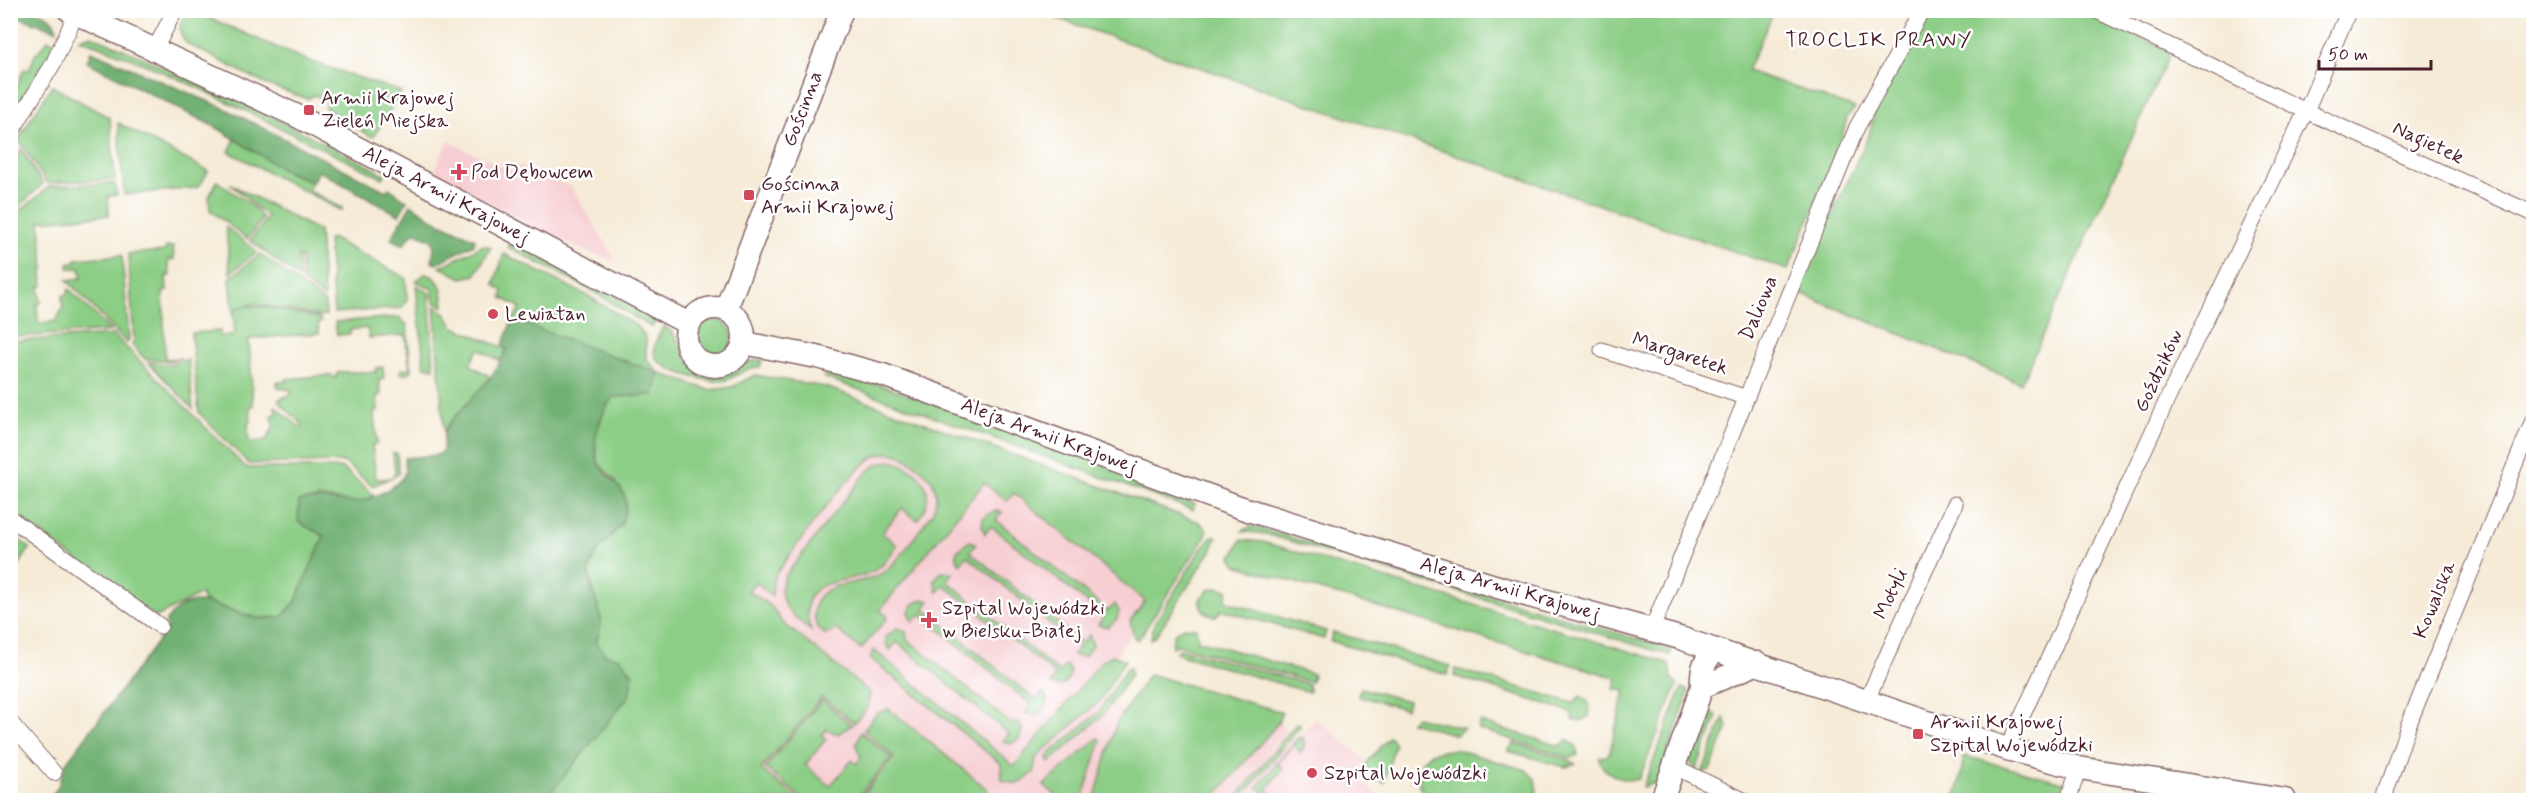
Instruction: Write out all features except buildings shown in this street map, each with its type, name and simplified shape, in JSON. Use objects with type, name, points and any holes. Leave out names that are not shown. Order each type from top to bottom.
[{"type":"street","points":[[155,50],[174,10]]},
{"type":"street","name":"Gościnna","points":[[726,309],[842,10]]},
{"type":"street","name":"Daliowa","points":[[1652,629],[1744,398],[1857,127],[1922,10]]},
{"type":"street","name":"Nagietek","points":[[2095,10],[2306,111],[2534,214]]},
{"type":"street","name":"Goździków","points":[[2007,749],[2163,409],[2306,111],[2349,10]]},
{"type":"street","points":[[12,128],[53,64],[73,12]]},
{"type":"street","name":"Aleja Armii Krajowej","points":[[73,12],[297,116],[689,324]]},
{"type":"street","points":[[704,309],[726,309],[739,320],[745,335],[744,343],[735,359],[728,364],[710,366],[695,358],[689,351],[686,342],[689,324],[704,309]]},
{"type":"street","name":"Aleja Armii Krajowej","points":[[744,343],[817,357],[884,375],[1242,508],[1501,588],[1652,629],[2007,749],[2079,768],[2285,801]]},
{"type":"street","name":"Margaretek","points":[[1602,350],[1744,398]]},
{"type":"street","name":"Kowalska","points":[[2383,801],[2408,726],[2534,418]]},
{"type":"street","name":"Motyli","points":[[1866,702],[1956,504]]},
{"type":"street","points":[[10,518],[160,626]]},
{"type":"street","points":[[1662,801],[1701,687],[1711,679],[1715,667],[1716,650]]},
{"type":"street","points":[[1701,687],[1758,663]]},
{"type":"street","points":[[10,722],[54,773]]},
{"type":"street","points":[[1675,767],[1743,801]]},
{"type":"street","points":[[2068,801],[2079,768]]},
{"type":"shaded area","points":[[448,141],[516,173],[520,165],[571,187],[617,262],[583,251],[541,231],[434,172]]},
{"type":"shaded area","name":"Szpital Wojewódzki w Bielsku-Białej","points":[[854,424],[1183,556],[1094,690],[1123,711],[1159,714],[1229,779],[1278,723],[1296,739],[1316,718],[1366,760],[1354,775],[1385,800],[574,800]]},
{"type":"green space","points":[[10,11],[32,11],[45,14],[57,30],[11,15]]},
{"type":"green space","points":[[186,11],[207,11],[205,16],[306,60],[401,92],[374,136],[370,136],[325,108],[326,101],[315,95],[307,99],[265,84],[186,43],[181,35],[180,27]]},
{"type":"green space","points":[[1036,11],[1774,11],[1747,71],[1855,108],[1847,117],[1841,142],[1788,270]]},
{"type":"green space","points":[[1931,11],[2080,11],[2171,51],[2021,383],[1796,292],[1869,135],[1876,106]]},
{"type":"green space","points":[[91,35],[231,96],[385,174],[383,178],[195,86],[79,39]]},
{"type":"green space","points":[[48,40],[54,42],[55,46],[11,120],[11,99],[24,69],[29,70],[35,55]]},
{"type":"green space","points":[[91,51],[226,109],[386,191],[389,188],[407,201],[399,215],[319,171],[312,182],[285,171],[219,129],[87,62]]},
{"type":"green space","points":[[52,86],[110,118],[115,179],[47,183],[18,139]]},
{"type":"green space","points":[[118,123],[208,171],[201,184],[195,188],[124,195]]},
{"type":"green space","points":[[235,139],[285,171],[312,182],[308,190],[342,208],[342,211],[229,152]]},
{"type":"green space","points":[[21,149],[43,184],[11,214],[11,170]]},
{"type":"green space","points":[[217,181],[252,206],[263,218],[247,239],[210,210],[209,197]]},
{"type":"green space","points":[[115,183],[117,195],[108,196],[109,215],[40,221],[44,270],[42,271],[43,286],[39,287],[41,303],[37,304],[38,323],[56,321],[63,308],[62,296],[66,295],[69,289],[111,331],[11,337],[12,218],[50,186]]},
{"type":"green space","points":[[230,184],[319,231],[324,298],[303,282],[301,257],[298,257],[300,279],[250,240],[268,217]]},
{"type":"green space","points":[[411,204],[436,221],[475,239],[474,244],[436,264],[432,262],[434,247],[432,240],[414,232],[403,245],[391,239]]},
{"type":"green space","points":[[226,227],[257,252],[230,273]]},
{"type":"green space","points":[[331,238],[406,278],[407,299],[402,308],[334,313],[328,240]]},
{"type":"green space","points":[[512,242],[638,309],[655,321],[652,328],[591,290],[508,247],[508,244]]},
{"type":"green space","points":[[484,245],[491,247],[475,275],[462,278],[440,267]]},
{"type":"green space","points":[[166,247],[173,247],[174,259],[168,260],[170,276],[166,276],[167,291],[163,292],[165,359],[182,358],[172,361],[145,359],[132,345],[134,340],[128,254],[165,251]]},
{"type":"green space","points":[[260,254],[325,303],[326,315],[320,316],[255,304],[233,309],[230,278]]},
{"type":"green space","points":[[504,254],[588,296],[637,326],[646,338],[646,358],[659,373],[709,390],[732,387],[755,375],[826,387],[1199,522],[1207,530],[1206,535],[1138,640],[1134,637],[1130,621],[1145,601],[1014,493],[1007,501],[984,483],[880,610],[888,617],[861,649],[836,629],[826,635],[821,631],[814,616],[816,601],[830,588],[872,578],[888,569],[932,513],[936,502],[936,491],[932,481],[919,468],[908,460],[891,453],[878,455],[854,473],[811,526],[778,571],[773,580],[772,596],[756,582],[748,591],[771,606],[782,622],[870,693],[867,708],[854,723],[822,697],[761,769],[799,800],[545,800],[577,757],[606,655],[596,642],[601,620],[589,572],[598,548],[622,525],[616,481],[598,463],[595,437],[606,406],[613,397],[654,395],[562,340],[525,325],[511,324],[520,307],[502,298],[503,291],[494,284]]},
{"type":"green space","points":[[122,255],[129,340],[127,343],[67,280],[82,278],[80,268],[68,268],[68,263],[76,263],[76,259]]},
{"type":"green space","points":[[425,274],[435,278],[438,282],[444,307],[434,302],[432,289],[416,281]]},
{"type":"green space","points":[[416,285],[429,293],[434,368],[424,366]]},
{"type":"green space","points":[[248,306],[320,318],[321,322],[318,323],[319,333],[249,339],[253,406],[250,406],[251,422],[248,423],[249,442],[266,440],[273,428],[272,415],[276,414],[275,406],[301,428],[303,425],[279,402],[279,399],[292,394],[292,390],[278,388],[277,382],[286,382],[286,379],[332,375],[336,378],[338,372],[376,372],[376,368],[383,367],[384,379],[379,380],[381,395],[377,396],[378,411],[374,412],[377,444],[372,445],[376,479],[390,478],[372,486],[344,462],[249,464],[199,413],[191,333],[220,331],[220,337],[235,335],[233,311]]},
{"type":"green space","points":[[434,306],[444,312],[454,327],[507,349],[501,361],[478,349],[470,365],[491,377],[444,432]]},
{"type":"green space","points":[[399,317],[407,325],[411,370],[408,374],[401,374],[400,370],[410,368],[405,335],[369,338],[367,328],[350,330],[350,334],[337,335],[335,322]]},
{"type":"green space","points":[[715,320],[727,325],[732,337],[727,349],[715,354],[703,349],[698,337],[703,325]]},
{"type":"green space","points":[[522,323],[659,373],[654,395],[613,397],[600,420],[595,445],[598,462],[622,491],[626,503],[621,522],[597,552],[589,570],[590,582],[601,619],[596,642],[606,655],[620,658],[633,674],[629,696],[545,800],[48,800],[58,787],[66,763],[167,629],[166,621],[176,610],[187,604],[198,602],[210,603],[257,618],[281,617],[295,603],[324,536],[298,522],[299,501],[321,499],[354,502],[367,499],[384,492],[403,477],[404,458],[437,455],[443,451],[444,432],[450,422],[491,377],[507,349],[502,347],[511,324]]},
{"type":"green space","points":[[664,326],[672,332],[690,363],[705,373],[723,373],[749,362],[762,360],[760,367],[750,368],[722,381],[696,378],[674,371],[658,361],[654,352],[658,336]]},
{"type":"green space","points":[[114,335],[243,465],[248,468],[342,468],[375,496],[356,503],[318,497],[313,529],[324,536],[295,603],[281,617],[257,618],[203,601],[201,594],[156,617],[11,512],[11,341]]},
{"type":"green space","points":[[188,359],[193,409],[148,362],[172,365]]},
{"type":"green space","points":[[828,373],[881,385],[1090,459],[1157,491],[1195,504],[1193,510],[823,377]]},
{"type":"green space","points":[[393,453],[397,453],[399,474],[393,477],[395,472]]},
{"type":"green space","points":[[889,461],[910,469],[924,483],[927,501],[924,510],[917,520],[902,508],[882,533],[897,545],[880,567],[868,574],[827,584],[817,589],[810,598],[807,611],[811,631],[791,613],[783,601],[781,593],[785,576],[865,474],[876,465]]},
{"type":"green space","points":[[995,510],[1002,512],[996,520],[1108,611],[1115,604],[1119,611],[1117,619],[1108,627],[1098,625],[1104,616],[991,526],[985,534],[982,527],[983,518]]},
{"type":"green space","points":[[1252,526],[1672,649],[1670,655],[1266,534],[1242,531]]},
{"type":"green space","points":[[11,534],[30,548],[11,578]]},
{"type":"green space","points":[[1214,535],[1217,537],[1211,551],[1155,637],[1151,639],[1153,626],[1203,546]]},
{"type":"green space","points":[[1241,540],[1263,542],[1669,663],[1671,677],[1677,685],[1639,779],[1627,780],[1615,776],[1600,763],[1599,758],[1609,755],[1625,691],[1614,689],[1617,678],[1236,565],[1232,557]]},
{"type":"green space","points":[[970,541],[976,544],[970,552],[1083,643],[1089,635],[1093,645],[1084,657],[1073,655],[1079,647],[967,556],[960,564],[957,551]]},
{"type":"green space","points":[[942,571],[953,573],[947,581],[1059,672],[1066,665],[1070,671],[1067,680],[1059,686],[1050,684],[1056,675],[944,585],[937,592],[934,580]]},
{"type":"green space","points":[[1210,589],[1228,590],[1225,601],[1326,631],[1324,639],[1222,610],[1215,617],[1211,616],[1202,608],[1200,599]]},
{"type":"green space","points":[[923,599],[930,601],[924,609],[1036,700],[1043,692],[1047,699],[1044,709],[1034,716],[1025,713],[1032,705],[920,614],[913,622],[909,611],[914,604]]},
{"type":"green space","points":[[1183,627],[1196,628],[1198,640],[1313,674],[1311,682],[1178,645],[1172,647],[1174,634]]},
{"type":"green space","points":[[897,628],[906,631],[907,639],[1010,723],[1018,722],[1022,729],[1019,740],[1010,744],[1003,741],[1009,734],[897,642],[890,650],[886,644],[886,637]]},
{"type":"green space","points":[[1333,632],[1450,666],[1447,675],[1330,641]]},
{"type":"green space","points":[[1180,649],[1308,684],[1309,692],[1180,655],[1176,652]]},
{"type":"green space","points":[[874,650],[1014,766],[1102,661],[1112,655],[1125,660],[1100,701],[1036,758],[1034,773],[1017,784],[1002,780],[1001,764],[870,658]]},
{"type":"green space","points":[[1130,668],[1131,675],[1102,716],[1049,763],[1047,757],[1049,754],[1099,712],[1126,669]]},
{"type":"green space","points":[[1456,669],[1573,703],[1580,696],[1589,703],[1589,716],[1583,720],[1574,721],[1571,712],[1454,676]]},
{"type":"green space","points":[[1149,674],[1282,712],[1278,723],[1212,800],[1094,800],[1116,724]]},
{"type":"green space","points":[[1361,688],[1408,701],[1406,709],[1358,696]]},
{"type":"green space","points":[[1682,688],[1689,691],[1660,776],[1654,783],[1643,787]]},
{"type":"green space","points":[[822,700],[852,725],[838,734],[826,730],[822,735],[826,739],[805,765],[830,786],[852,760],[856,764],[861,758],[856,745],[861,732],[891,757],[855,800],[804,800],[765,768]]},
{"type":"green space","points":[[889,709],[987,789],[991,800],[858,800],[894,757],[864,730],[877,713]]},
{"type":"green space","points":[[1714,714],[1717,716],[1696,770],[1689,760],[1706,716]]},
{"type":"green space","points":[[1415,717],[1464,728],[1456,735],[1411,722]]},
{"type":"green space","points":[[1724,718],[1728,727],[1710,770],[1702,773]]},
{"type":"green space","points":[[1480,722],[1560,746],[1567,740],[1577,747],[1578,755],[1570,758],[1478,729]]},
{"type":"green space","points":[[1297,723],[1301,725],[1240,800],[1234,800]]},
{"type":"green space","points":[[1299,737],[1304,739],[1304,747],[1301,752],[1293,745],[1278,764],[1283,769],[1267,789],[1270,793],[1268,795],[1257,787]]},
{"type":"green space","points":[[1389,737],[1395,743],[1384,783],[1365,768],[1365,765]]},
{"type":"green space","points":[[1098,738],[1101,740],[1082,800],[1061,800],[1044,785]]},
{"type":"green space","points":[[1514,743],[1576,764],[1565,767],[1508,751]]},
{"type":"green space","points":[[1455,749],[1526,770],[1535,779],[1537,793],[1527,800],[1431,800],[1419,786],[1420,763],[1431,753]]},
{"type":"green space","points":[[1964,756],[2071,784],[2064,800],[1954,800]]},
{"type":"place","name":"Armii Krajowej Zieleń Miejska","points":[[309,110]]},
{"type":"place","name":"Pod Dębowcem","points":[[459,172]]},
{"type":"place","name":"Gościnna Armii Krajowej","points":[[749,195]]},
{"type":"place","name":"Lewiatan","points":[[493,314]]},
{"type":"place","name":"Szpital Wojewódzki w Bielsku-Białej","points":[[929,620]]},
{"type":"place","name":"Armii Krajowej Szpital Wojewódzki","points":[[1918,734]]},
{"type":"place","name":"Szpital Wojewódzki","points":[[1312,773]]},
{"type":"district","name":"TROCLIK PRAWY","points":[[1879,40]]}]
